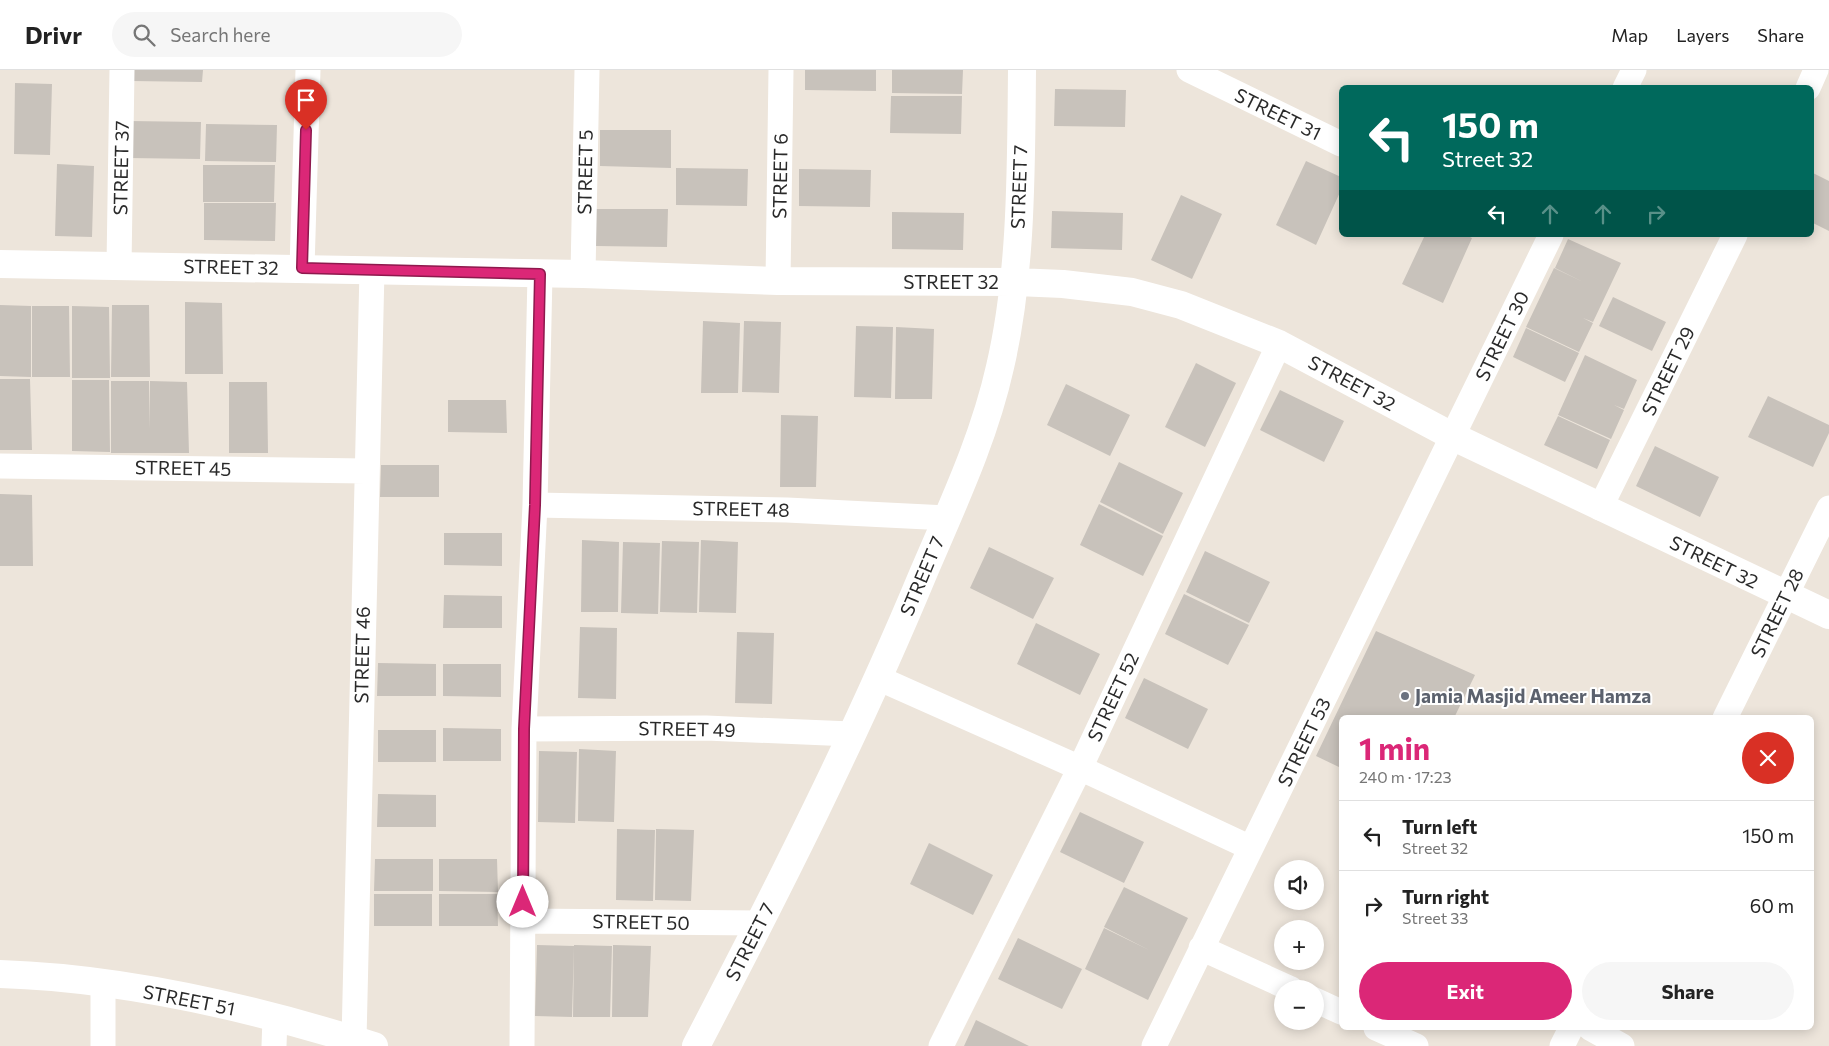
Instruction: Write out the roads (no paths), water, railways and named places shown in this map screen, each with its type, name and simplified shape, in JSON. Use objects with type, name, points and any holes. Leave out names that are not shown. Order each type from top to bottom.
[{"type":"street","name":"STREET 37","points":[[119,266],[122,70]]},
{"type":"street","points":[[302,268],[308,70]]},
{"type":"street","name":"STREET 5","points":[[583,274],[587,70]]},
{"type":"street","name":"STREET 6","points":[[778,281],[781,70]]},
{"type":"street","name":"STREET 7","points":[[696,1046],[760,923],[878,678],[974,454],[1000,371],[1009,328],[1014,282],[1022,70]]},
{"type":"street","name":"STREET 31","points":[[1188,70],[1339,143]]},
{"type":"street","points":[[1626,85],[1634,70]]},
{"type":"street","points":[[1809,85],[1816,70]]},
{"type":"street","name":"STREET 29","points":[[1600,508],[1734,237]]},
{"type":"street","name":"STREET 30","points":[[1454,437],[1542,238]]},
{"type":"street","name":"STREET 32","points":[[0,264],[583,274],[778,281],[1014,282],[1099,288],[1162,299],[1279,344],[1454,437],[1785,596],[1829,615]]},
{"type":"street","name":"STREET 46","points":[[364,1043],[366,471],[372,270]]},
{"type":"street","points":[[522,1046],[524,729],[535,505],[540,274]]},
{"type":"street","name":"STREET 52","points":[[941,1046],[1080,768],[1279,344]]},
{"type":"street","name":"STREET 53","points":[[1154,1046],[1454,437]]},
{"type":"street","name":"STREET 45","points":[[0,466],[366,471]]},
{"type":"street","name":"STREET 48","points":[[535,505],[788,510],[947,518]]},
{"type":"street","name":"STREET 28","points":[[1726,715],[1829,508]]},
{"type":"street","points":[[878,678],[1080,768],[1251,848]]},
{"type":"street","name":"STREET 49","points":[[524,729],[706,728],[851,734]]},
{"type":"street","name":"STREET 50","points":[[522,921],[760,923]]},
{"type":"street","points":[[1201,948],[1274,981]]},
{"type":"street","name":"STREET 51","points":[[0,974],[103,984],[192,998],[364,1043]]},
{"type":"street","points":[[103,984],[103,1046]]},
{"type":"street","points":[[1324,1004],[1339,1011]]},
{"type":"street","points":[[274,1018],[274,1046]]},
{"type":"street","points":[[1380,1030],[1416,1046]]},
{"type":"street","points":[[1562,1046],[1570,1030]]},
{"type":"street","points":[[1594,1030],[1622,1046]]},
{"type":"place","name":"Jamia Masjid Ameer Hamza","points":[[1405,696]]}]
